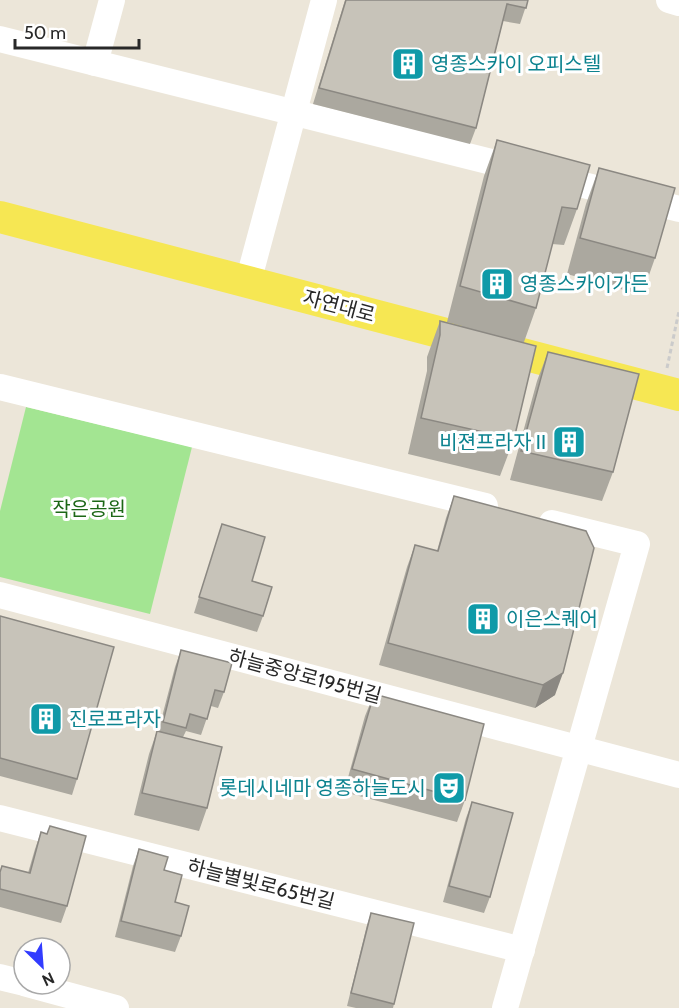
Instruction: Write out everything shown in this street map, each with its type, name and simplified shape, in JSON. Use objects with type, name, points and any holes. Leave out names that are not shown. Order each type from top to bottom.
[{"type":"main road","name":"자연대로","points":[[0,217],[671,393]]},
{"type":"street","points":[[95,63],[112,0]]},
{"type":"street","points":[[248,282],[324,0]]},
{"type":"street","points":[[669,0],[679,3]]},
{"type":"street","points":[[0,39],[679,209]]},
{"type":"street","points":[[0,387],[637,544],[505,1008]]},
{"type":"street","name":"하늘중앙로195번길","points":[[0,595],[679,775]]},
{"type":"street","name":"하늘별빛로65번길","points":[[0,818],[522,950]]},
{"type":"street","points":[[70,996],[116,1008]]},
{"type":"path","points":[[671,393],[679,311]]},
{"type":"green space","name":"작은공원","points":[[26,407],[192,447],[150,614],[0,577],[0,511]]},
{"type":"building","name":"영종스카이 오피스텔","points":[[346,0],[528,0],[526,8],[507,4],[476,128],[319,88]]},
{"type":"building","name":"영종스카이가든","points":[[497,140],[590,165],[577,209],[562,207],[536,308],[460,286]]},
{"type":"building","points":[[599,168],[675,188],[655,258],[580,238]]},
{"type":"building","points":[[440,321],[536,346],[514,439],[421,418],[440,335]]},
{"type":"building","name":"비젼프라자 II","points":[[548,352],[639,374],[613,472],[521,451]]},
{"type":"building","name":"이은스퀘어","points":[[454,496],[586,531],[594,548],[563,673],[543,685],[388,643],[415,545],[438,551]]},
{"type":"building","points":[[222,524],[265,537],[252,581],[272,587],[263,616],[199,597]]},
{"type":"building","name":"진로프라자","points":[[0,616],[114,647],[77,779],[0,758]]},
{"type":"building","points":[[181,650],[232,663],[224,692],[215,690],[207,719],[190,714],[186,728],[163,722]]},
{"type":"building","points":[[374,694],[484,724],[465,800],[352,769]]},
{"type":"building","points":[[157,731],[222,747],[207,808],[142,793]]},
{"type":"building","points":[[472,802],[513,813],[490,897],[449,886]]},
{"type":"building","points":[[50,826],[86,836],[67,906],[0,889],[2,866],[30,873],[41,832],[47,834]]},
{"type":"building","points":[[139,849],[168,857],[164,870],[182,875],[175,902],[189,906],[181,936],[121,921]]},
{"type":"building","points":[[371,913],[414,923],[394,1004],[351,993]]},
{"type":"place","name":"영종스카이 오피스텔","points":[[408,64]]},
{"type":"place","name":"영종스카이가든","points":[[497,284]]},
{"type":"place","name":"비젼프라자 II","points":[[569,442]]},
{"type":"place","name":"이은스퀘어","points":[[483,619]]},
{"type":"place","name":"진로프라자","points":[[46,719]]},
{"type":"place","name":"롯데시네마 영종하늘도시","points":[[449,788]]}]
